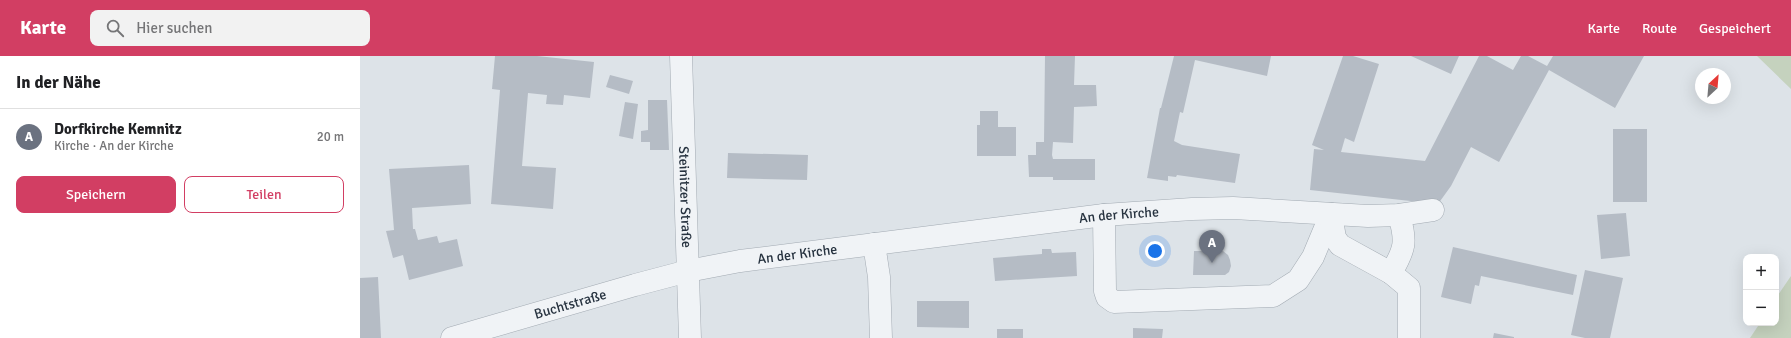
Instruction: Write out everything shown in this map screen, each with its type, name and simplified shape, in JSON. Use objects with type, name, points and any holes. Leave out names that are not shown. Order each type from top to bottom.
[{"type":"street","name":"Steinitzer Straße","points":[[681,56],[690,338]]},
{"type":"street","name":"An der Kirche","points":[[688,271],[758,258],[1104,215],[1185,209],[1226,208],[1368,216],[1399,215],[1433,210]]},
{"type":"street","points":[[1104,215],[1105,291],[1107,297],[1114,302],[1273,296],[1298,280],[1313,257],[1331,214]]},
{"type":"street","points":[[1331,214],[1335,238],[1340,245],[1391,273],[1409,288],[1409,338]]},
{"type":"street","points":[[1391,273],[1402,253],[1404,232],[1399,215]]},
{"type":"street","points":[[874,244],[879,277],[881,338]]},
{"type":"street","name":"Buchtstraße","points":[[452,338],[688,271]]},
{"type":"green space","points":[[1757,56],[1791,56],[1791,89]]},
{"type":"green space","points":[[1791,276],[1791,338],[1750,338],[1758,326],[1779,326],[1779,294]]},
{"type":"building","points":[[495,56],[537,56],[594,62],[590,98],[564,95],[563,105],[546,104],[547,95],[528,93],[522,166],[556,168],[553,209],[491,204],[500,90],[492,89]]},
{"type":"building","points":[[1045,56],[1075,56],[1074,85],[1096,85],[1097,106],[1074,107],[1073,143],[1053,142],[1052,155],[1053,159],[1095,159],[1095,180],[1053,180],[1053,177],[1029,177],[1028,155],[1036,155],[1036,142],[1044,142]]},
{"type":"building","points":[[1174,56],[1271,56],[1267,76],[1195,60],[1183,113],[1180,112],[1174,141],[1182,145],[1240,154],[1235,183],[1177,175],[1176,177],[1168,176],[1168,181],[1147,178],[1160,108]]},
{"type":"building","points":[[1343,56],[1353,56],[1379,64],[1354,142],[1345,138],[1341,152],[1425,161],[1479,56],[1487,56],[1513,70],[1521,56],[1528,56],[1547,66],[1553,56],[1644,56],[1615,108],[1549,70],[1499,162],[1471,147],[1451,186],[1438,204],[1310,190],[1314,149],[1324,150],[1312,145]]},
{"type":"building","points":[[1411,56],[1459,56],[1451,74]]},
{"type":"building","points":[[610,75],[633,81],[629,94],[606,87]]},
{"type":"building","points":[[648,100],[667,100],[669,150],[650,150],[650,142],[641,142],[641,131],[648,130]]},
{"type":"building","points":[[625,102],[638,104],[633,139],[619,136]]},
{"type":"building","points":[[980,111],[998,111],[998,127],[1016,127],[1016,156],[977,156],[977,125],[980,125]]},
{"type":"building","points":[[1613,129],[1647,129],[1647,202],[1613,202]]},
{"type":"building","points":[[728,153],[808,155],[807,180],[727,178]]},
{"type":"building","points":[[469,165],[471,204],[412,208],[413,229],[415,229],[418,240],[437,236],[439,243],[457,239],[463,266],[409,280],[403,255],[393,258],[386,231],[394,230],[389,169]]},
{"type":"building","points":[[1626,213],[1630,256],[1601,259],[1597,215]]},
{"type":"building","points":[[1453,247],[1577,275],[1573,295],[1481,276],[1479,286],[1475,285],[1471,304],[1441,297]]},
{"type":"building","points":[[1042,249],[1051,249],[1052,253],[1076,252],[1077,276],[995,281],[993,258],[1042,254]]},
{"type":"building","points":[[1194,251],[1223,251],[1228,255],[1230,260],[1231,266],[1229,272],[1225,275],[1193,275]]},
{"type":"building","points":[[1585,270],[1623,278],[1610,338],[1585,338],[1571,335]]},
{"type":"building","points":[[378,277],[381,338],[360,338],[360,278]]},
{"type":"building","points":[[917,301],[969,301],[969,328],[917,327]]},
{"type":"building","points":[[1133,328],[1163,329],[1162,338],[1133,338]]},
{"type":"building","points":[[997,329],[1023,329],[1023,338],[997,338]]},
{"type":"building","points":[[1494,333],[1514,337],[1514,338],[1493,338]]},
{"type":"place","name":"Dorfkirche Kemnitz","points":[[1212,263]]}]
